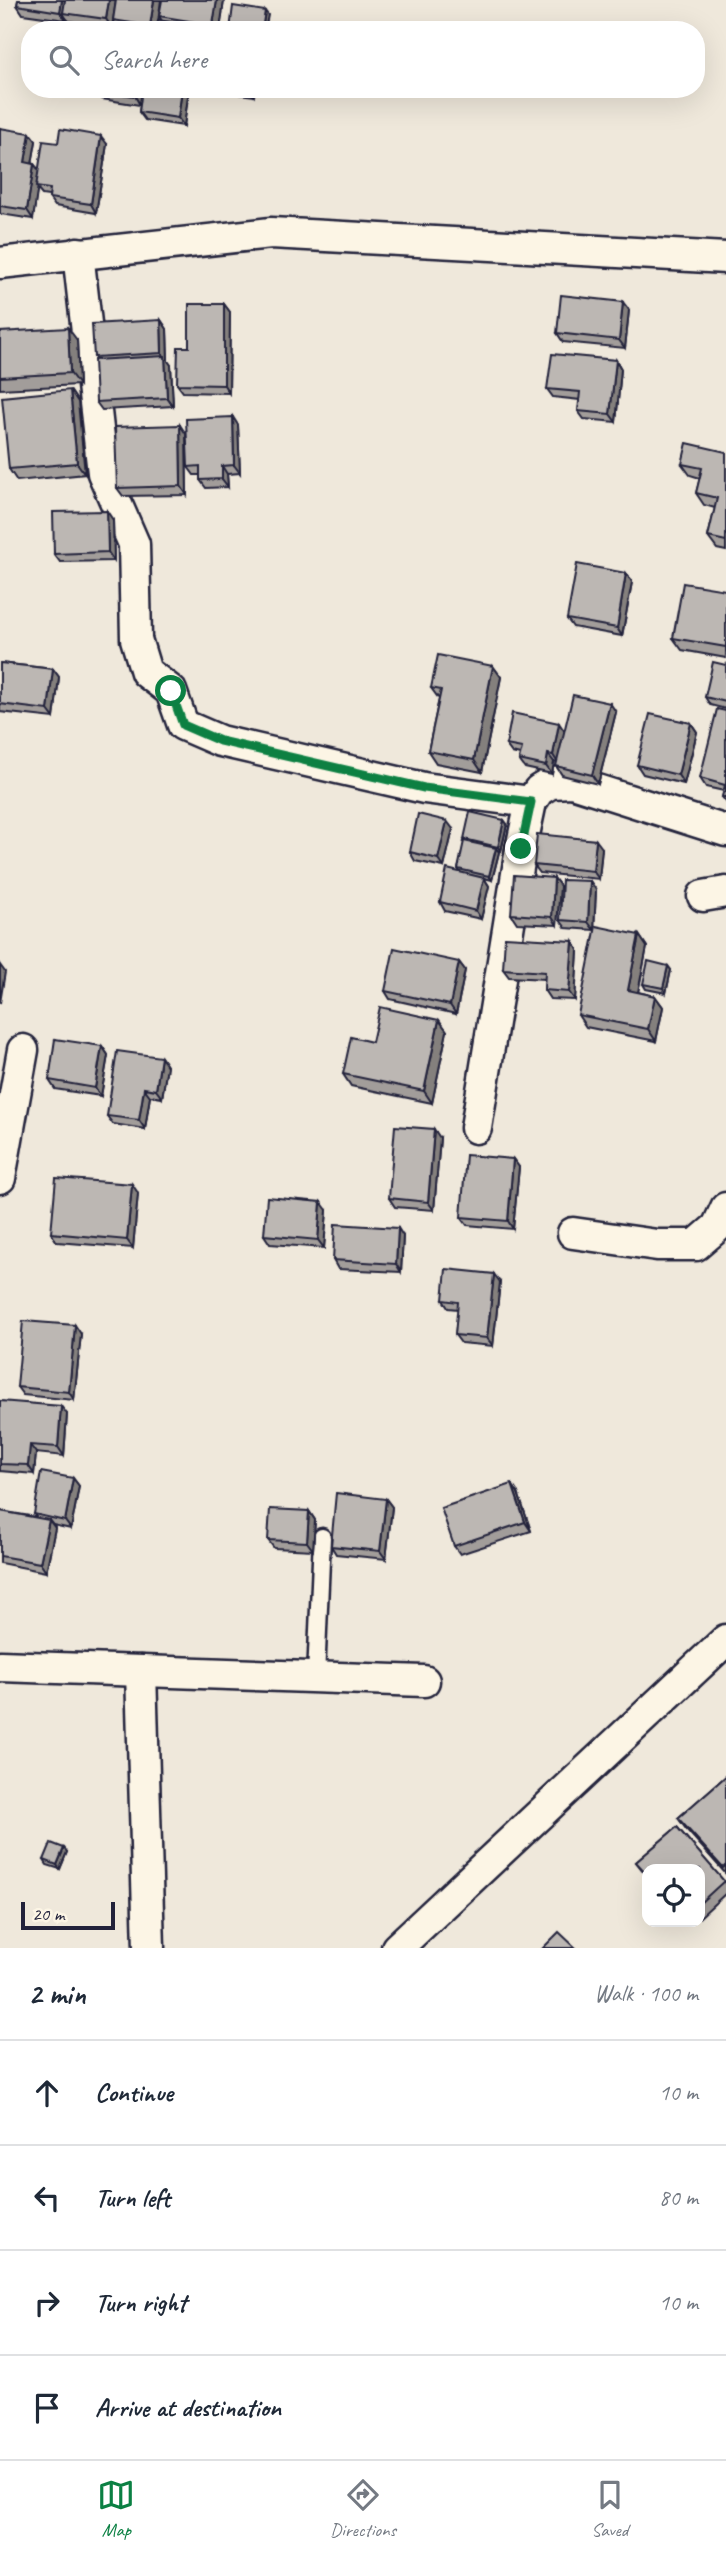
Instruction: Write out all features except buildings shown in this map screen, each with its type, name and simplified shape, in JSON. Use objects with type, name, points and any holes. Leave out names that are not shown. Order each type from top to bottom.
[{"type":"street","points":[[0,263],[271,233],[726,258]]},
{"type":"street","points":[[78,253],[103,473],[134,544],[136,639],[146,672],[171,691],[183,725],[220,741],[410,785],[531,802]]},
{"type":"street","points":[[476,1128],[521,849],[531,802],[538,790],[551,782],[572,782],[726,831]]},
{"type":"street","points":[[0,1178],[23,1050]]},
{"type":"street","points":[[573,1233],[657,1245],[696,1245],[717,1227],[726,1208]]},
{"type":"street","points":[[397,1948],[726,1640]]},
{"type":"street","points":[[0,1666],[424,1681]]},
{"type":"street","points":[[142,1671],[149,1948]]},
{"type":"lane","points":[[316,1677],[322,1537]]},
{"type":"route","points":[[171,691],[183,725],[220,741],[424,788],[531,802],[521,849]]}]
